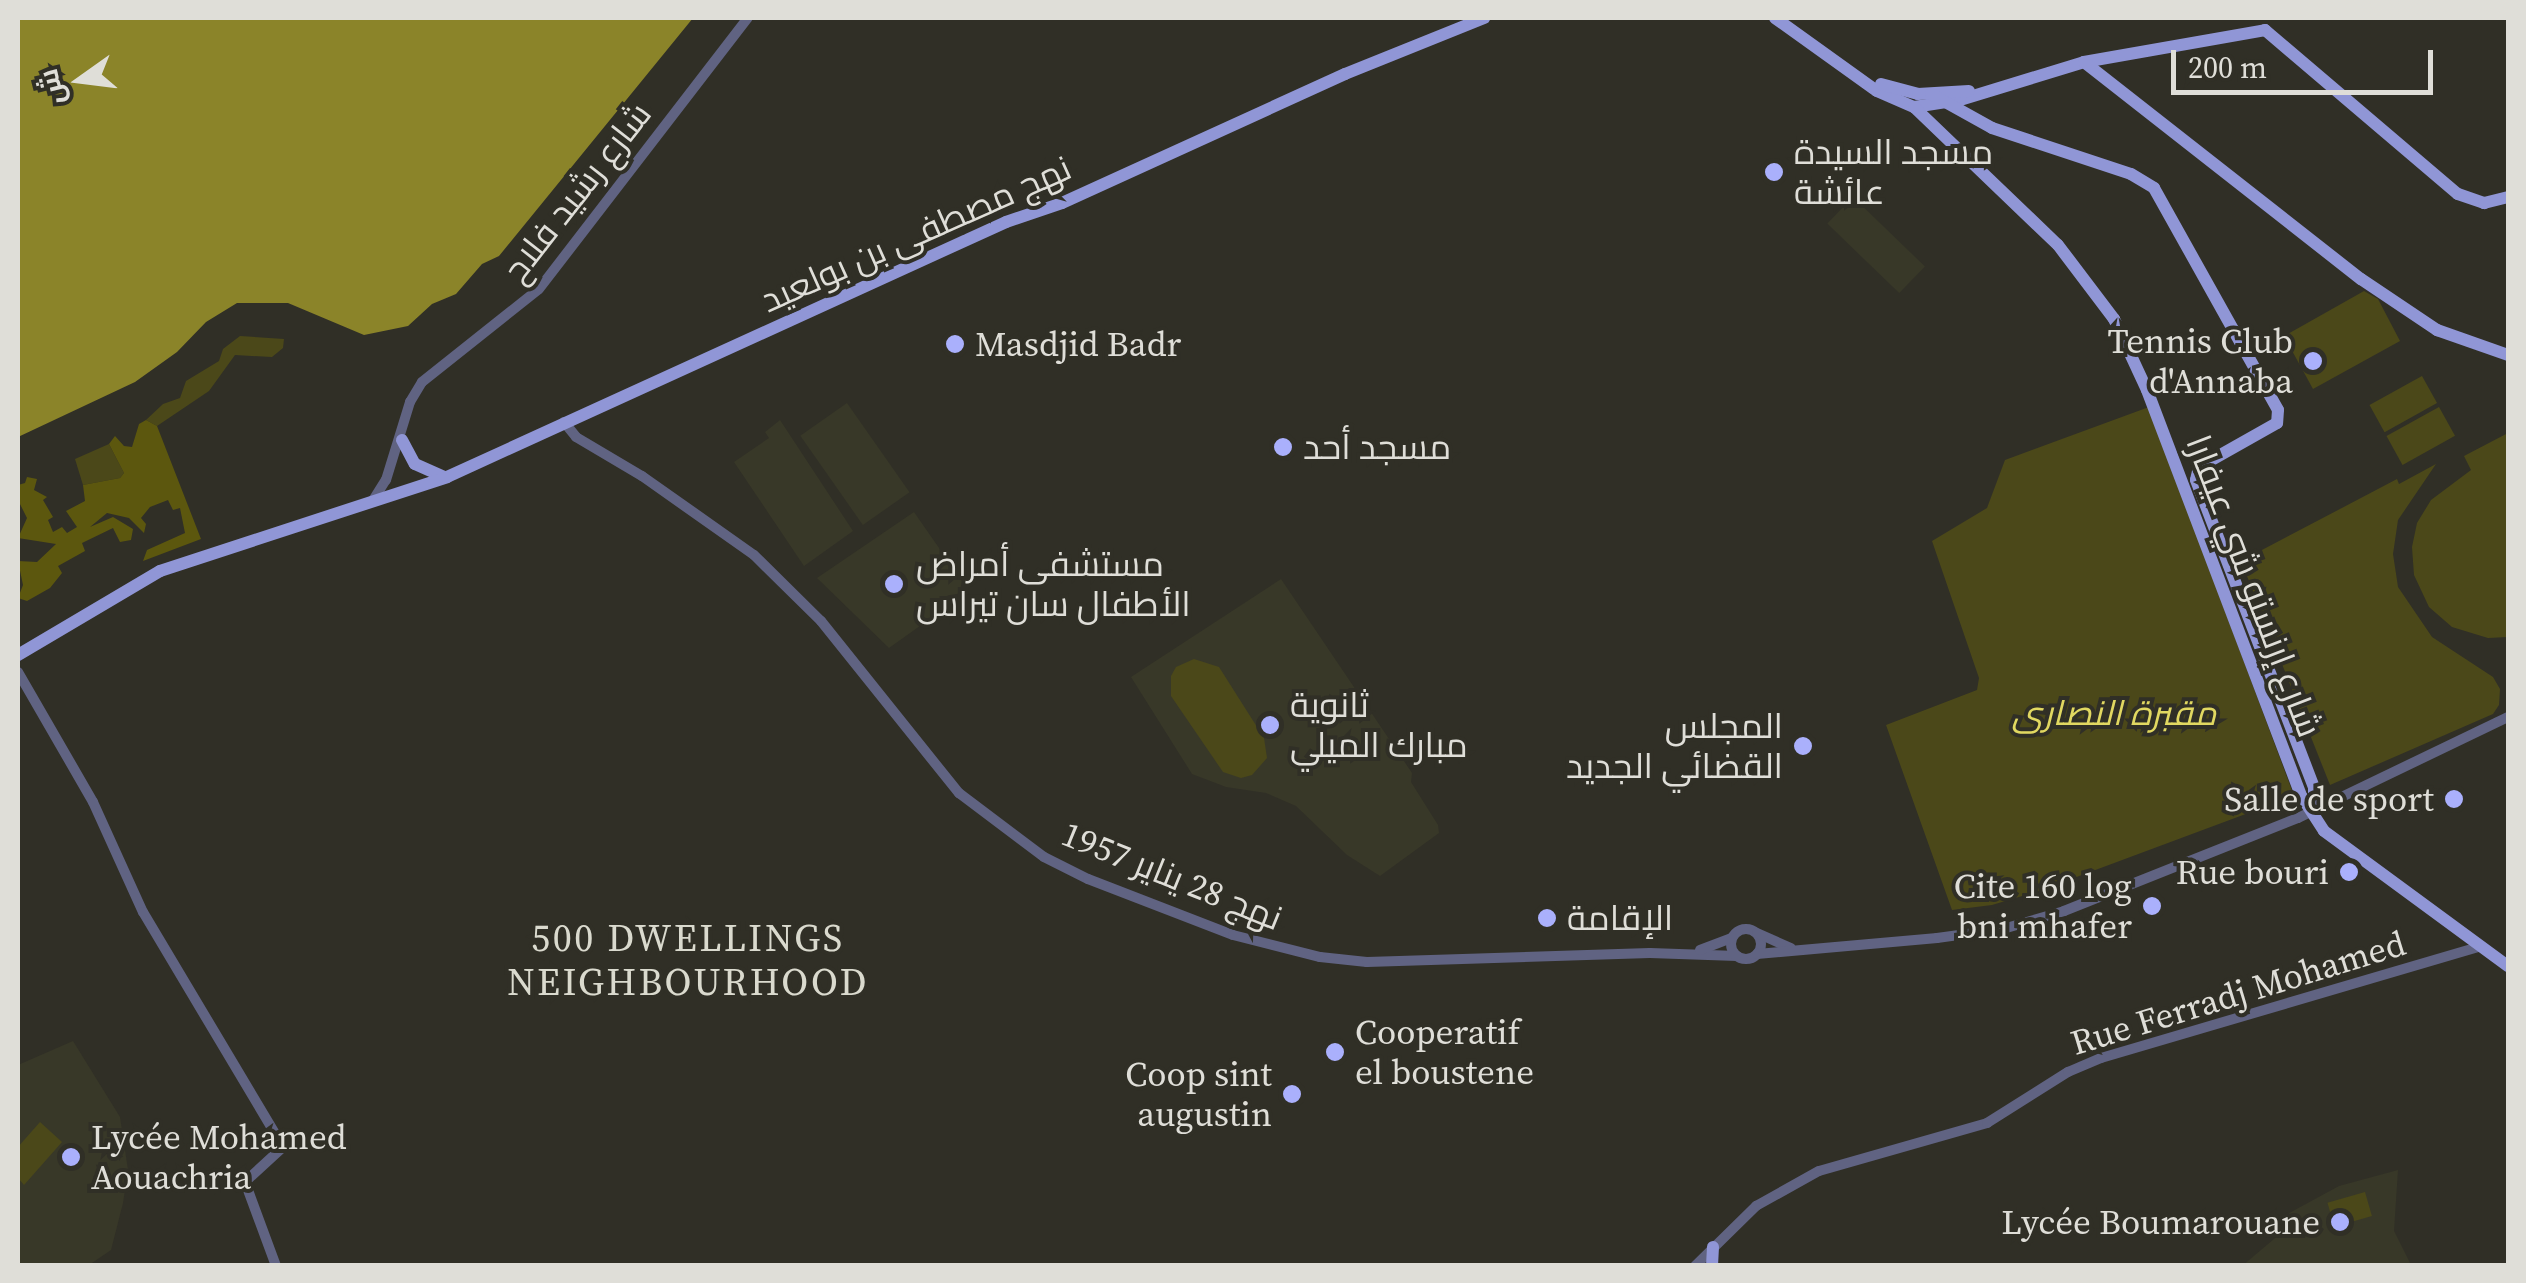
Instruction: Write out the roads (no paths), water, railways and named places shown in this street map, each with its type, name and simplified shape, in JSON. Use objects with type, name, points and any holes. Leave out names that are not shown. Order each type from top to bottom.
[{"type":"main road","name":"نهج مصطفى بن بولعيد","points":[[18,655],[160,572],[220,548],[378,502],[447,477],[1006,222],[1062,203],[1330,81],[1484,18]]},
{"type":"main road","points":[[1774,18],[1877,91],[1914,107],[1946,104],[2084,62],[2266,30],[2458,194],[2484,203],[2508,197]]},
{"type":"main road","points":[[2084,62],[2362,279],[2437,330],[2508,355]]},
{"type":"main road","points":[[1856,74],[1892,89],[1931,94],[1987,89]]},
{"type":"main road","points":[[1931,94],[1946,104]]},
{"type":"main road","points":[[1940,130],[1946,104]]},
{"type":"main road","name":"شارع إرنستو شي عيفارا","points":[[1946,104],[1992,128],[2131,174],[2154,188],[2278,410],[2279,420],[2199,467],[2196,476],[2301,794],[2332,840],[2506,961]]},
{"type":"main road","name":"شارع إرنستو شي عيفارا","points":[[1914,107],[2076,264],[2114,319],[2133,355],[2266,685]]},
{"type":"main road","points":[[402,436],[421,468],[447,477]]},
{"type":"main road","points":[[1702,1264],[1713,1247]]},
{"type":"street","name":"شارع رشيد فلاح","points":[[378,502],[422,382],[531,298],[748,18]]},
{"type":"street","name":"نهج 28 يناير 1957","points":[[564,422],[576,437],[720,528],[771,570],[848,653],[942,776],[981,812],[1056,864],[1191,920],[1276,948],[1320,957],[1366,962],[1476,962],[1691,952],[1738,956]]},
{"type":"street","points":[[18,672],[93,802],[143,912],[283,1147],[245,1182],[276,1266]]},
{"type":"street","points":[[1792,948],[1744,929],[1732,938],[1738,956],[1748,959],[1792,948],[1937,938],[2003,928],[2119,891],[2314,810],[2508,717]]},
{"type":"street","points":[[1757,933],[1761,944],[1757,954]]},
{"type":"street","name":"نهج 28 يناير 1957","points":[[1691,952],[1732,938]]},
{"type":"street","name":"Rue Ferradj Mohamed","points":[[1713,1247],[1756,1206],[1801,1179],[1987,1123],[2084,1064],[2481,946]]},
{"type":"place","name":"مسجد السيدة عائشة","points":[[1774,172]]},
{"type":"place","name":"Masdjid Badr","points":[[955,344]]},
{"type":"place","name":"Tennis Club d'Annaba","points":[[2313,361]]},
{"type":"place","name":"مسجد أحد","points":[[1283,447]]},
{"type":"place","name":"مستشفى أمراض الأطفال سان تيراس","points":[[894,584]]},
{"type":"place","name":"ثانوية مبارك الميلي","points":[[1270,725]]},
{"type":"place","name":"المجلس القضائي الجديد","points":[[1803,746]]},
{"type":"place","name":"Salle de sport","points":[[2454,799]]},
{"type":"place","name":"Rue bouri","points":[[2349,872]]},
{"type":"place","name":"Cite 160 log bni mhafer","points":[[2152,906]]},
{"type":"place","name":"الإقامة","points":[[1547,918]]},
{"type":"place","name":"Cooperatif el boustene","points":[[1335,1052]]},
{"type":"place","name":"Coop sint augustin","points":[[1292,1094]]},
{"type":"place","name":"Lycée Mohamed Aouachria","points":[[71,1157]]},
{"type":"place","name":"Lycée Boumarouane","points":[[2340,1222]]},
{"type":"district","name":"500 DWELLINGS NEIGHBOURHOOD","points":[[688,961]]},
{"type":"park label","name":"مقبرة النصارى","points":[[2114,713]]}]
